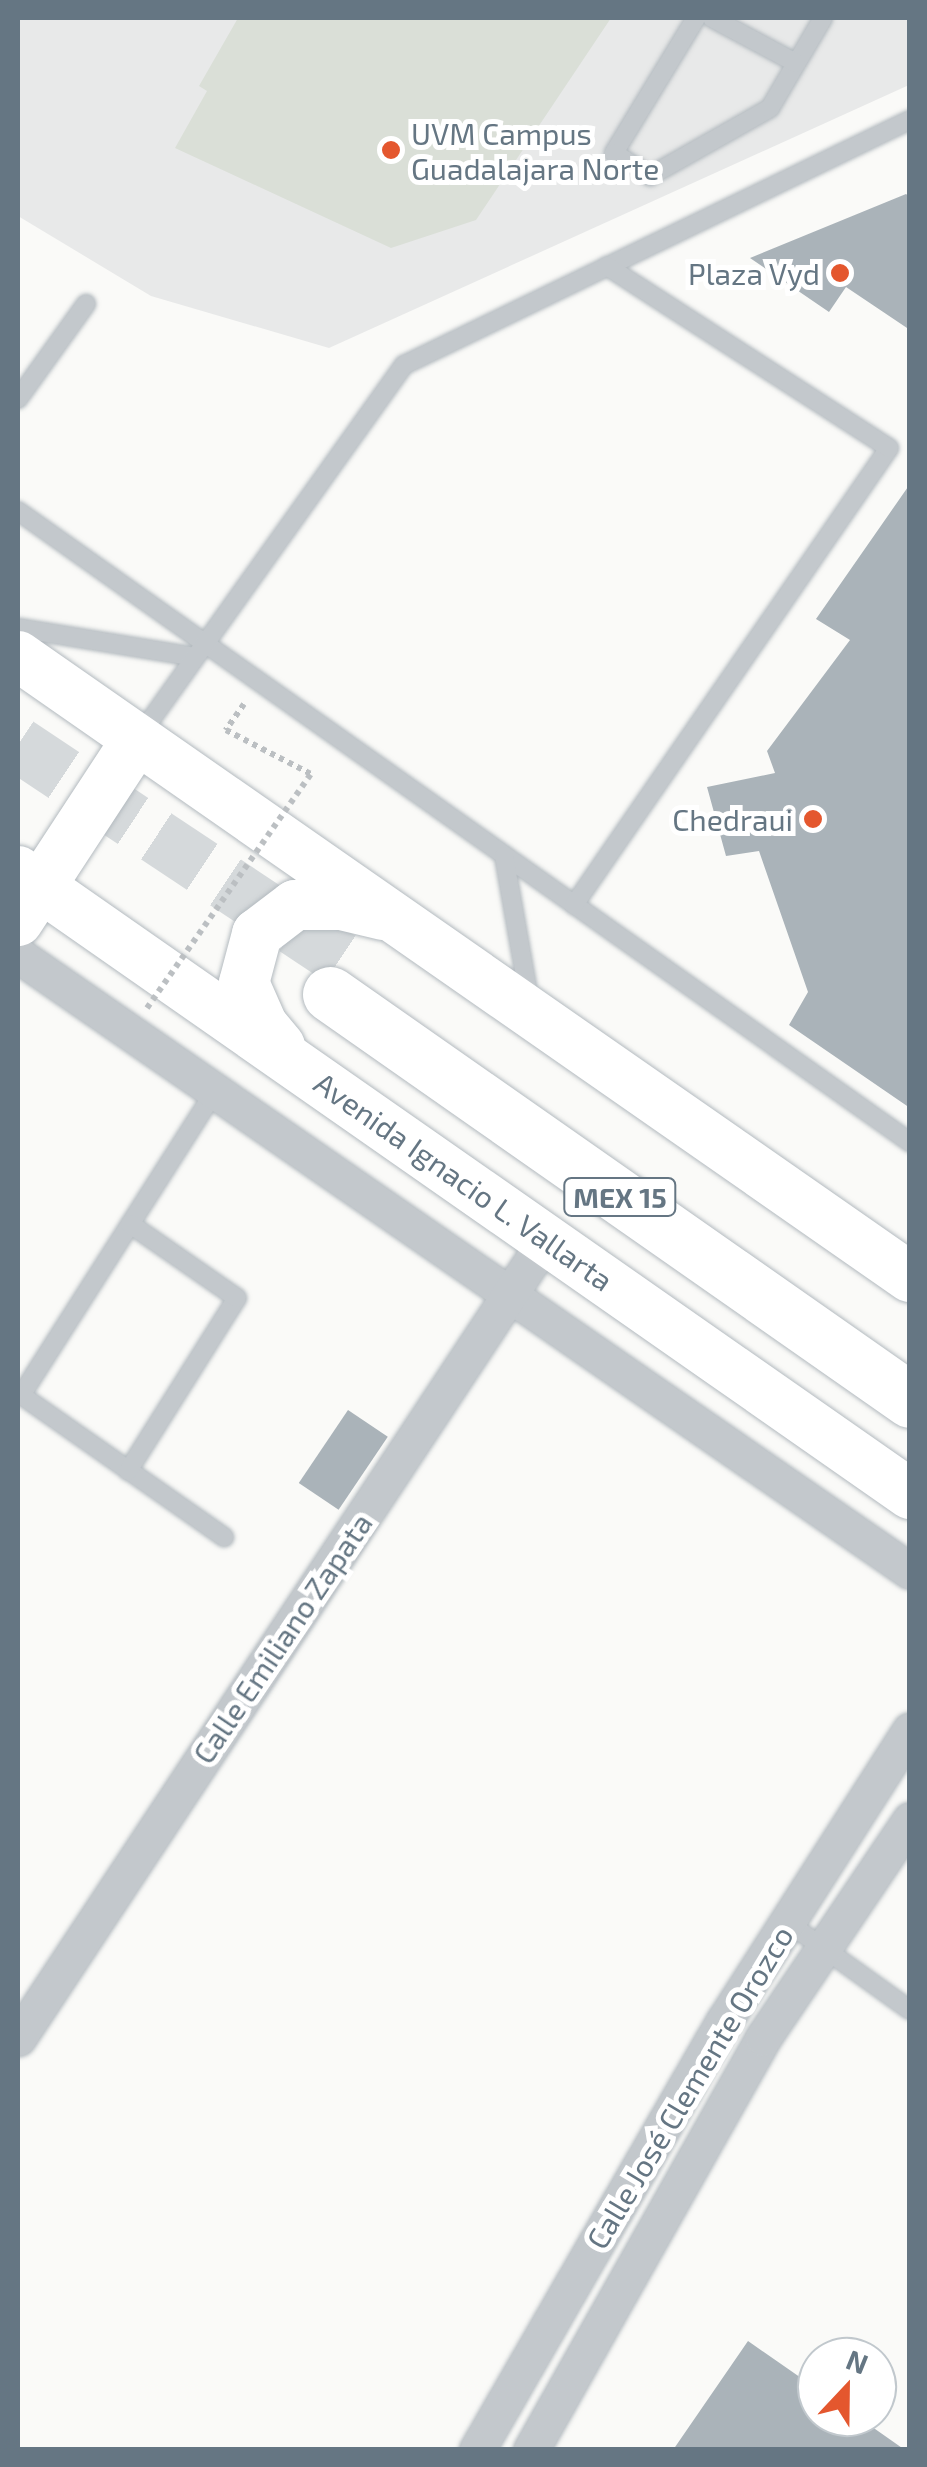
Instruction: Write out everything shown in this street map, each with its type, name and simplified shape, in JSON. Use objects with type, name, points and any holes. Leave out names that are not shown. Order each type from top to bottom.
[{"type":"highway","name":"MEX 15","points":[[910,1354],[341,980],[910,1400]]},
{"type":"street","points":[[18,656],[910,1277]]},
{"type":"street","points":[[25,893],[137,740]]},
{"type":"street","name":"Avenida Ignacio L. Vallarta","points":[[25,893],[294,1062],[910,1494]]},
{"type":"street","points":[[294,1062],[263,1026],[244,983],[258,934],[295,905],[341,906],[392,917]]},
{"type":"street","points":[[18,954],[910,1572]]},
{"type":"street","name":"Calle Emiliano Zapata","points":[[18,2038],[547,1238]]},
{"type":"street","name":"Calle José Clemente Orozco","points":[[477,2450],[724,2021],[910,1730]]},
{"type":"street","name":"Calle José Clemente Orozco","points":[[531,2450],[764,2038],[910,1820]]},
{"type":"lane","points":[[696,18],[614,153],[650,176],[770,108],[823,18]]},
{"type":"lane","points":[[712,18],[796,64]]},
{"type":"lane","points":[[137,740],[404,365],[910,120]]},
{"type":"lane","points":[[574,905],[890,448],[607,266]]},
{"type":"lane","points":[[18,399],[86,304]]},
{"type":"lane","points":[[18,511],[199,650],[260,683],[910,1142]]},
{"type":"lane","points":[[18,628],[199,650]]},
{"type":"lane","points":[[504,856],[532,1013]]},
{"type":"lane","points":[[215,1091],[21,1395],[224,1537]]},
{"type":"lane","points":[[128,1470],[237,1298],[130,1224]]},
{"type":"lane","points":[[787,1922],[910,2010]]},
{"type":"path","points":[[147,1008],[311,774],[226,730],[260,683]]},
{"type":"shaded area","name":"UVM Campus Guadalajara Norte","points":[[18,18],[909,18],[909,85],[329,348],[151,296],[18,216]]},
{"type":"shaded area","points":[[238,18],[611,18],[476,220],[391,248],[175,148],[207,91],[199,86]]},
{"type":"building","name":"Plaza Vyd","points":[[906,194],[910,197],[910,330],[846,287],[829,312],[750,258]]},
{"type":"building","name":"Chedraui","points":[[910,484],[910,1108],[789,1025],[808,992],[759,851],[726,856],[707,787],[775,773],[767,751],[850,640],[816,619]]},
{"type":"building","points":[[348,1410],[388,1437],[339,1510],[299,1483]]},
{"type":"building","points":[[748,2341],[797,2375],[797,2437],[886,2437],[905,2450],[673,2450]]},
{"type":"tunnel","points":[[18,744],[352,966]]},
{"type":"place","name":"UVM Campus Guadalajara Norte","points":[[391,150]]},
{"type":"place","name":"Plaza Vyd","points":[[840,273]]},
{"type":"place","name":"Chedraui","points":[[813,819]]}]
